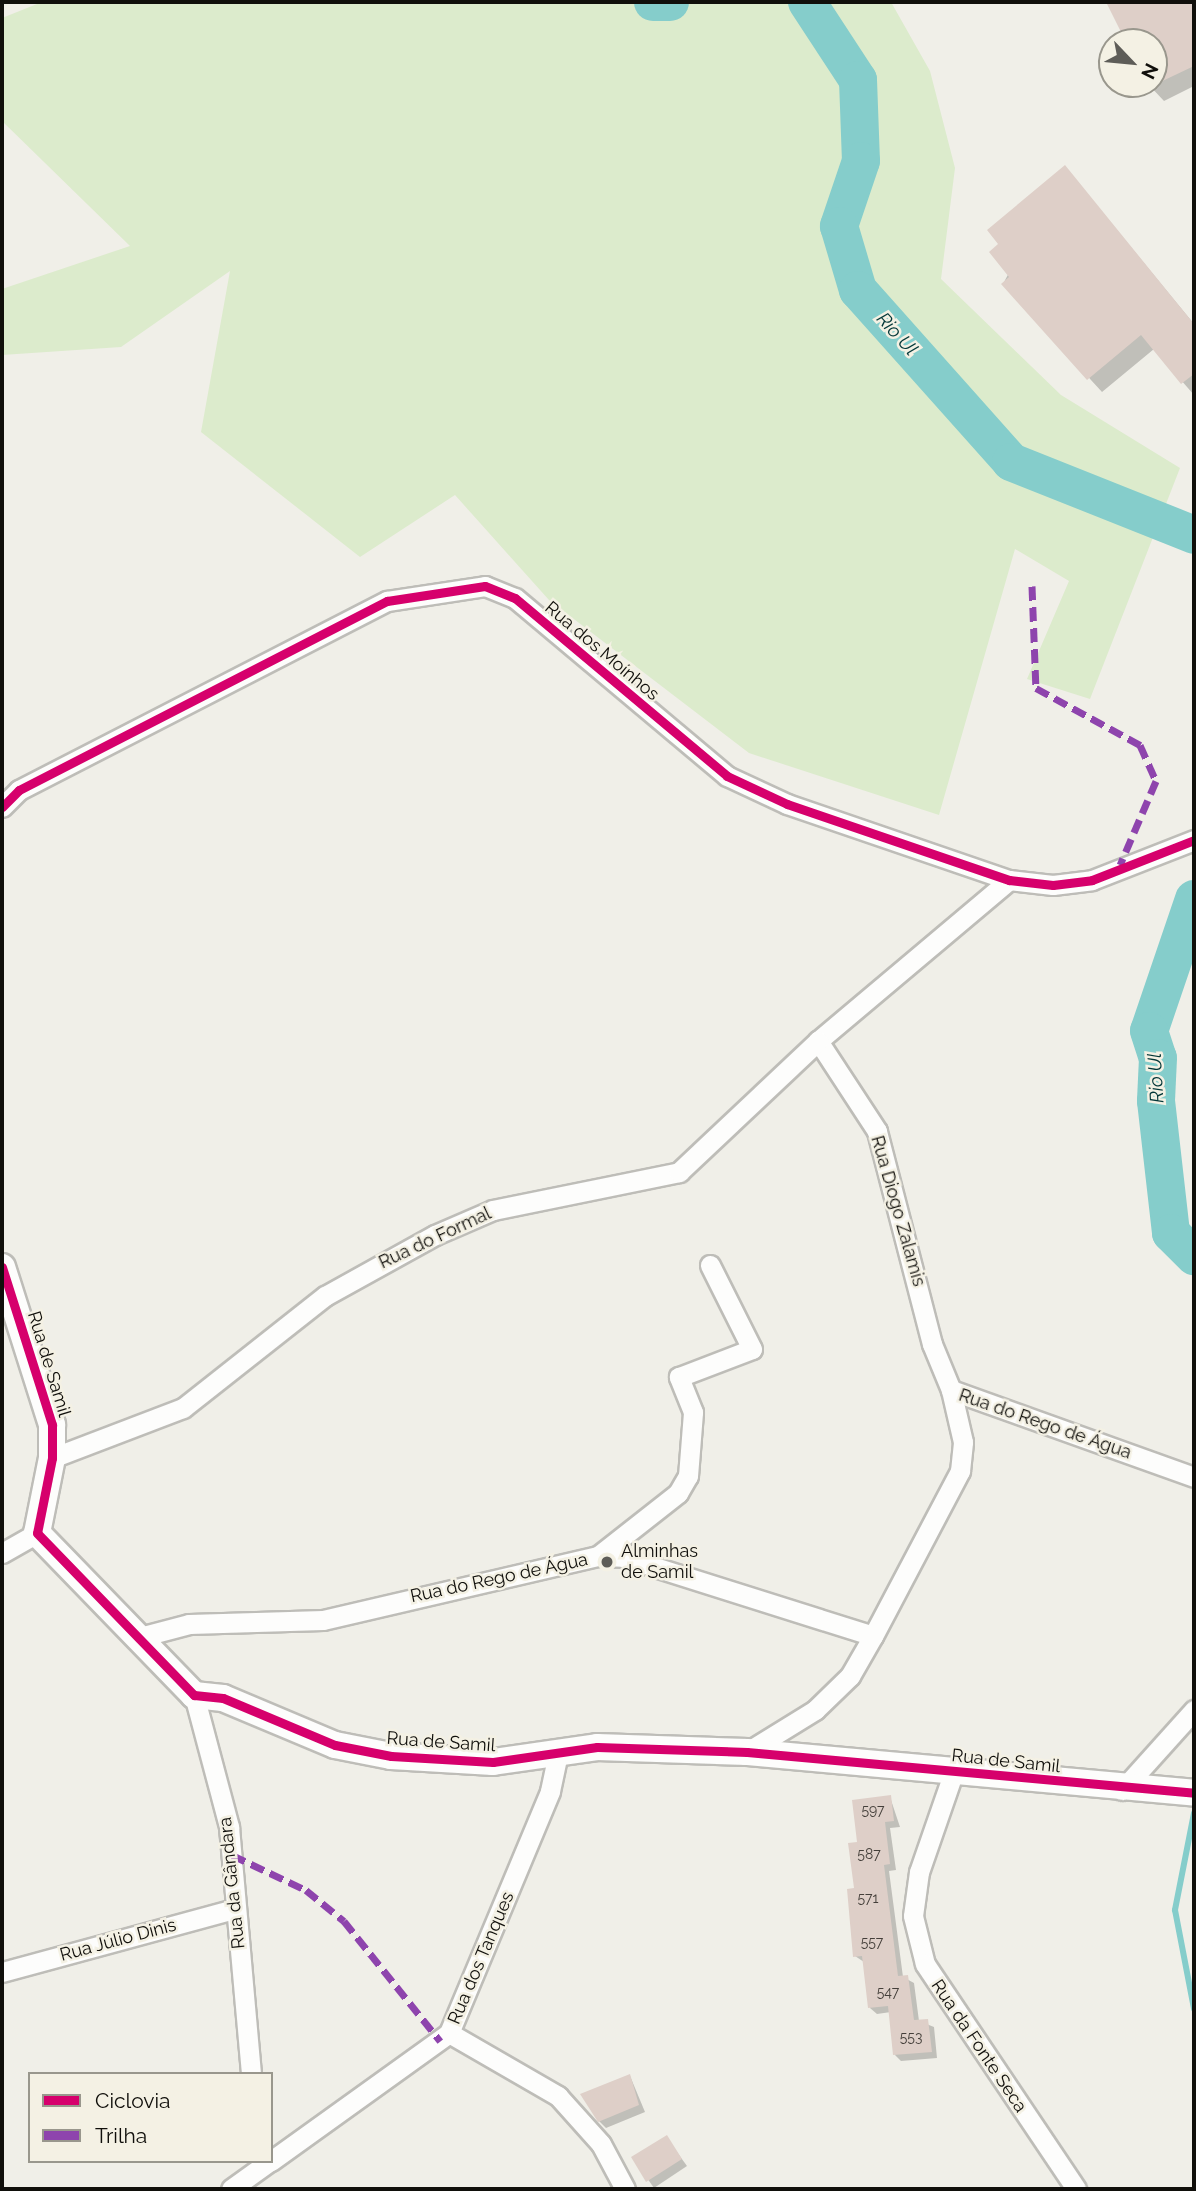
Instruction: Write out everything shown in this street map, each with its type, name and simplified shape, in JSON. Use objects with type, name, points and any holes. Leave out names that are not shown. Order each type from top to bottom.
[{"type":"street","name":"Rua dos Moínhos","points":[[2,807],[19,790],[387,601],[485,586],[515,598],[727,776],[787,804],[1009,880],[1092,880],[1194,840]]},
{"type":"street","points":[[818,1041],[1009,880]]},
{"type":"street","name":"Rua Diogo Zalamis","points":[[818,1041],[877,1131],[932,1344],[951,1390]]},
{"type":"street","name":"Rua do Formal","points":[[52,1458],[183,1408],[325,1296],[435,1235],[494,1210],[679,1172],[818,1041]]},
{"type":"street","points":[[598,1556],[678,1493],[688,1476],[693,1412],[679,1377],[752,1349],[710,1265]]},
{"type":"street","name":"Rua de Samil","points":[[2,1266],[52,1425],[52,1458],[37,1533]]},
{"type":"street","name":"Rua do Rego de Água","points":[[951,1390],[1194,1477]]},
{"type":"street","name":"Rua do Rego de Água","points":[[136,1638],[189,1624],[323,1620],[598,1556],[623,1556],[873,1636],[960,1471],[963,1442],[951,1390]]},
{"type":"street","points":[[2,1553],[37,1533],[194,1695]]},
{"type":"street","points":[[747,1752],[815,1710],[850,1676],[873,1636]]},
{"type":"street","name":"Rua de Samil","points":[[194,1695],[223,1698],[335,1745],[391,1756],[493,1762],[557,1757],[597,1747],[747,1752],[1122,1790],[1194,1793]]},
{"type":"street","name":"Rua da Gândara","points":[[194,1695],[229,1827],[234,1909],[251,2072]]},
{"type":"street","points":[[1122,1790],[1194,1710]]},
{"type":"street","name":"Rua dos Tanques","points":[[273,2160],[449,2033],[551,1791],[557,1757]]},
{"type":"street","name":"Rua da Fonte Seca","points":[[954,1771],[919,1872],[913,1916],[925,1964],[1076,2189]]},
{"type":"street","name":"Rua Júlio Dinis","points":[[2,1972],[234,1909]]},
{"type":"street","points":[[449,2033],[558,2096],[601,2144],[625,2189]]},
{"type":"street","points":[[231,2189],[239,2163]]},
{"type":"street","name":"Rua dos Tanques","points":[[231,2189],[268,2163]]},
{"type":"green space","points":[[42,2],[891,2],[930,71],[955,168],[941,279],[1061,395],[1180,468],[1090,699],[1027,679],[1069,581],[1015,549],[939,815],[749,753],[549,600],[455,495],[360,557],[201,432],[230,271],[121,347],[2,355],[2,289],[130,246],[2,121],[2,18]]},
{"type":"building","points":[[1106,2],[1194,2],[1194,66],[1168,78],[1168,28],[1119,28]]},
{"type":"building","points":[[1065,165],[1194,324],[1194,374],[1181,384],[1141,335],[1087,380],[1001,284],[1009,277],[989,252],[998,244],[987,230]]},
{"type":"building","points":[[891,1795],[894,1821],[885,1822],[890,1864],[884,1865],[898,1976],[908,1975],[914,2020],[928,2019],[932,2052],[893,2055],[888,2006],[868,2008],[862,1956],[853,1957],[847,1889],[854,1888],[848,1843],[857,1842],[852,1800]]},
{"type":"building","points":[[630,2074],[639,2105],[598,2122],[580,2094]]},
{"type":"building","points":[[667,2135],[682,2159],[646,2182],[631,2157]]},
{"type":"waterway","name":"Rio Ul","points":[[653,2],[670,2]]},
{"type":"waterway","name":"Rio Ul","points":[[807,2],[858,80],[861,161],[839,226],[858,290],[1011,462],[1194,535]]},
{"type":"waterway","name":"Rio Ul","points":[[1194,899],[1149,1031],[1158,1058],[1156,1101],[1171,1233],[1194,1256]]},
{"type":"waterway","points":[[1194,1813],[1175,1910],[1194,2009]]},
{"type":"marked path","points":[[1032,586],[1036,688],[1140,745],[1156,781],[1120,865]]},
{"type":"marked path","points":[[232,1855],[306,1890],[344,1921],[440,2041]]},
{"type":"cycle path","points":[[2,807],[19,790],[387,601],[485,586],[515,598],[727,776],[787,804],[1009,880],[1053,885],[1092,880],[1194,840]]},
{"type":"cycle path","points":[[2,1267],[52,1425],[52,1458],[37,1533],[194,1695],[223,1698],[335,1745],[391,1756],[493,1762],[597,1747],[747,1752],[1194,1793]]},
{"type":"place","name":"Alminhas de Samil","points":[[607,1562]]}]
